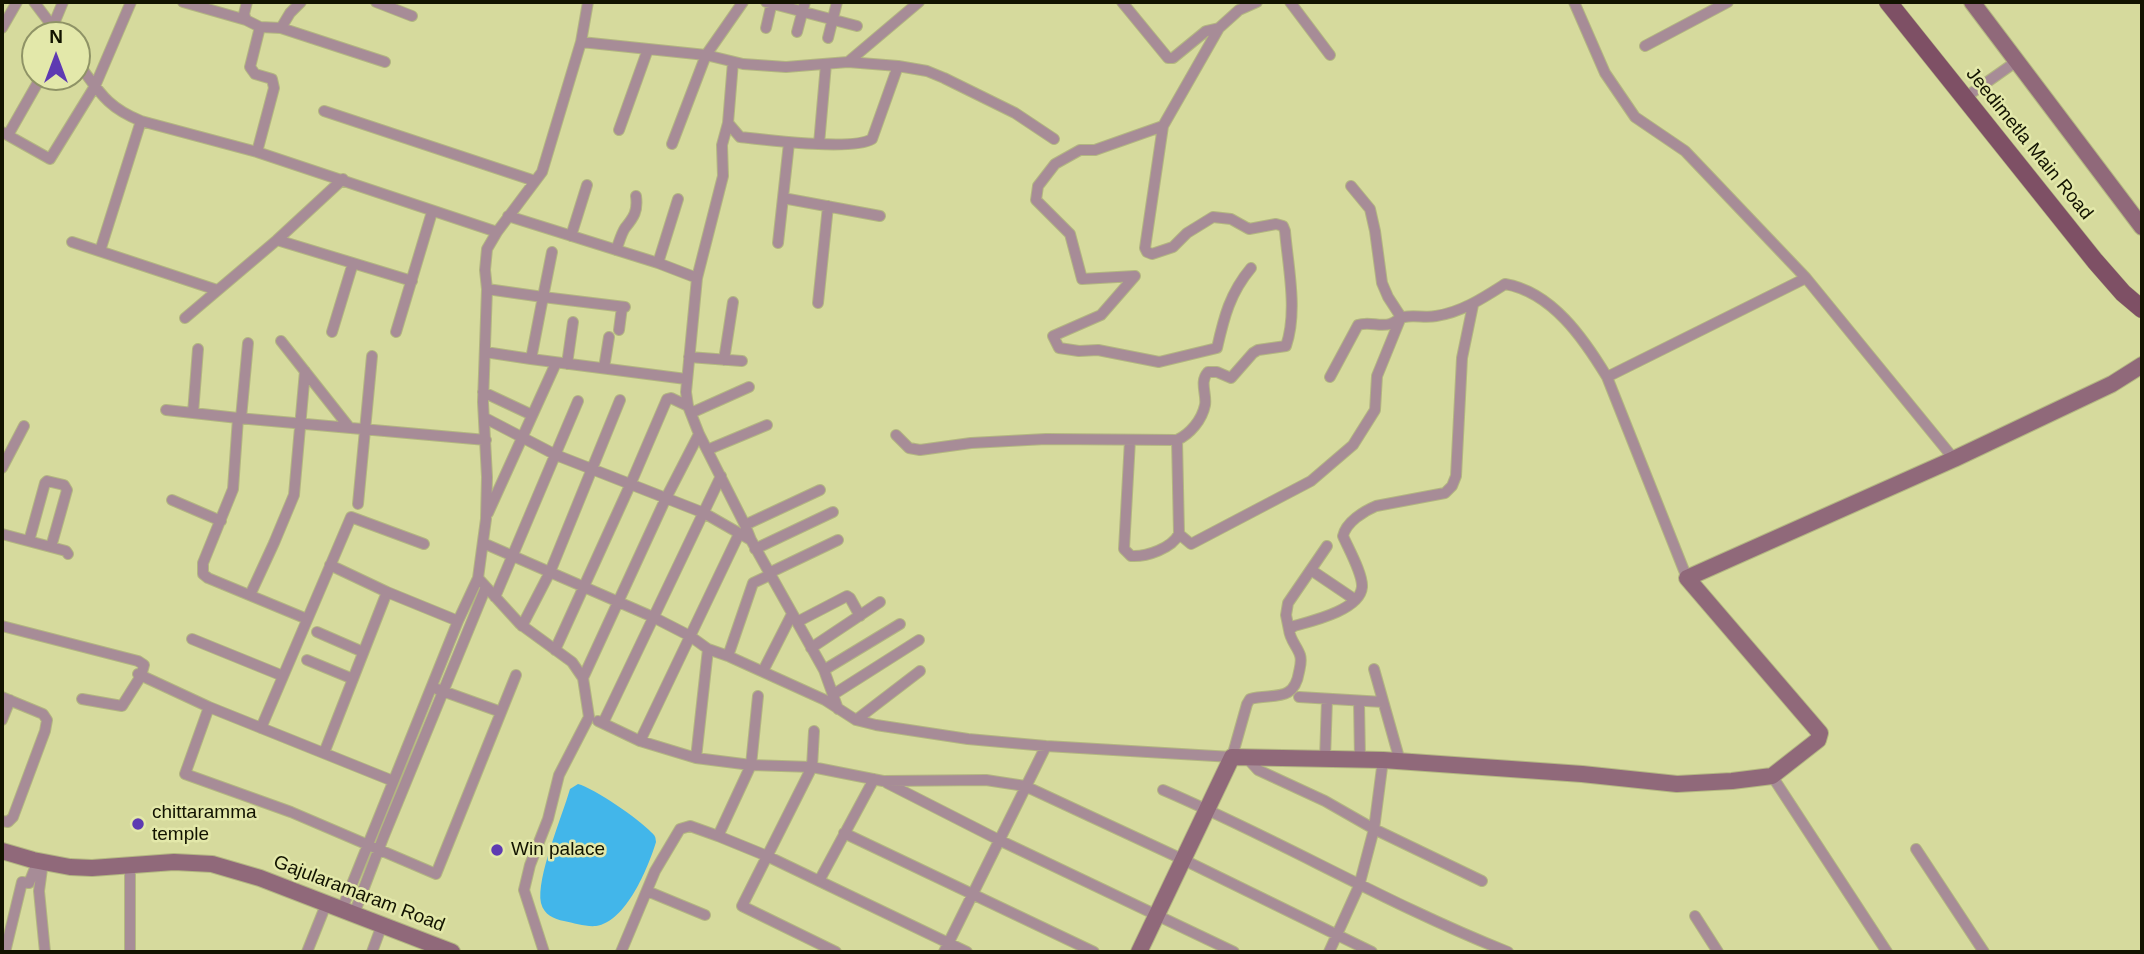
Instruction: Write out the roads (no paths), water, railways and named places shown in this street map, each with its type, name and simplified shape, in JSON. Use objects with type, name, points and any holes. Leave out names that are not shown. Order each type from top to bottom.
[{"type":"main road","name":"Jeedimetla Main Road","points":[[1888,2],[2108,276],[2142,309]]},
{"type":"main road","name":"Jeedimetla Main Road","points":[[1901,2],[2123,278],[2142,296]]},
{"type":"street","points":[[2,28],[17,2]]},
{"type":"street","points":[[34,2],[48,21]]},
{"type":"street","points":[[58,21],[63,2]]},
{"type":"street","points":[[32,91],[5,133],[50,159],[95,86],[131,2]]},
{"type":"street","points":[[183,2],[246,20],[260,27],[281,28],[385,62]]},
{"type":"street","points":[[246,20],[244,14],[247,2]]},
{"type":"street","points":[[281,28],[301,2]]},
{"type":"street","points":[[376,2],[412,16]]},
{"type":"street","points":[[373,847],[393,781],[478,578],[486,519],[484,392],[487,249],[542,172],[581,43],[588,2]]},
{"type":"street","points":[[672,144],[706,55],[743,2]]},
{"type":"street","points":[[765,28],[770,2],[804,7],[857,26]]},
{"type":"street","points":[[828,38],[837,2]]},
{"type":"street","points":[[848,62],[919,2]]},
{"type":"street","points":[[1122,2],[1168,58],[1173,58],[1206,31],[1219,28]]},
{"type":"street","points":[[1290,2],[1330,55]]},
{"type":"street","points":[[1574,2],[1605,73],[1635,117],[1685,151],[1806,278],[1954,459]]},
{"type":"street","points":[[1645,46],[1728,2]]},
{"type":"street","points":[[1972,2],[2142,227]]},
{"type":"street","points":[[896,435],[909,448],[920,450],[971,443],[1046,439],[1177,440],[1194,428],[1204,408],[1203,381],[1208,372],[1231,377],[1258,350],[1286,346],[1290,291],[1283,226],[1276,224],[1249,229],[1231,219],[1213,217],[1187,233],[1173,247],[1153,254],[1145,248],[1163,126],[1219,28],[1248,3]]},
{"type":"street","points":[[797,32],[804,7]]},
{"type":"street","points":[[257,152],[274,88],[272,79],[255,74],[250,67],[260,27]]},
{"type":"street","points":[[581,43],[706,55],[743,64],[786,67],[848,62],[898,66],[944,78],[1016,113],[1054,139]]},
{"type":"street","points":[[619,130],[648,49]]},
{"type":"street","points":[[1973,92],[2017,61]]},
{"type":"street","points":[[733,62],[728,123],[722,145],[723,176],[697,278],[686,379],[689,410],[721,476],[742,530],[824,670],[838,709]]},
{"type":"street","points":[[819,144],[826,64]]},
{"type":"street","points":[[728,123],[740,137],[789,143],[863,143],[872,139],[898,66]]},
{"type":"street","points":[[91,81],[111,106],[141,121],[257,152],[497,232]]},
{"type":"street","points":[[324,111],[535,181]]},
{"type":"street","points":[[100,251],[141,121]]},
{"type":"street","points":[[1163,126],[1095,150],[1080,150],[1055,164],[1038,186],[1036,200],[1070,234],[1082,279],[1135,276],[1101,314],[1054,336],[1059,348],[1098,350],[1159,362],[1217,348],[1224,313],[1238,284],[1251,268]]},
{"type":"street","points":[[778,243],[789,143]]},
{"type":"street","points":[[185,318],[277,240],[343,179]]},
{"type":"street","points":[[571,236],[587,185]]},
{"type":"street","points":[[1351,186],[1370,209],[1382,283],[1401,317]]},
{"type":"street","points":[[616,250],[622,232],[635,216],[638,206],[636,196]]},
{"type":"street","points":[[783,198],[880,216]]},
{"type":"street","points":[[658,262],[678,199]]},
{"type":"street","points":[[818,303],[828,206]]},
{"type":"street","points":[[396,332],[432,212]]},
{"type":"street","points":[[508,216],[658,262],[697,278]]},
{"type":"street","points":[[277,240],[412,281]]},
{"type":"street","points":[[72,242],[217,290]]},
{"type":"street","points":[[531,359],[552,252]]},
{"type":"street","points":[[332,332],[353,263]]},
{"type":"street","points":[[1607,377],[1806,278]]},
{"type":"street","points":[[483,543],[653,617],[690,636],[708,649],[825,700],[856,720],[968,739],[1240,758],[1392,761],[1677,784],[1772,776],[1818,740],[1820,733],[1687,578],[1607,377],[1566,321],[1549,304],[1519,287],[1505,284],[1473,305],[1448,314],[1401,317],[1391,324],[1358,325],[1330,377]]},
{"type":"street","points":[[487,289],[623,307],[604,368]]},
{"type":"street","points":[[724,360],[733,302]]},
{"type":"street","points":[[1289,630],[1294,626],[1332,615],[1360,593],[1362,586],[1343,536],[1346,527],[1366,510],[1376,506],[1445,492],[1452,486],[1456,476],[1462,358],[1473,305]]},
{"type":"street","points":[[1178,534],[1191,544],[1248,516],[1311,481],[1353,445],[1375,410],[1377,376],[1401,317]]},
{"type":"street","points":[[486,519],[532,415],[561,363],[573,322]]},
{"type":"street","points":[[281,341],[349,427]]},
{"type":"street","points":[[248,343],[233,489],[203,563],[203,574],[307,620]]},
{"type":"street","points":[[193,413],[198,349]]},
{"type":"street","points":[[485,352],[686,379]]},
{"type":"street","points":[[358,504],[372,356]]},
{"type":"street","points":[[690,357],[742,361]]},
{"type":"street","points":[[1687,578],[1954,459],[2112,384],[2142,365]]},
{"type":"street","points":[[250,595],[290,507],[295,483],[305,371]]},
{"type":"street","points":[[689,410],[749,387]]},
{"type":"street","points":[[484,392],[532,415]]},
{"type":"street","points":[[555,650],[667,399],[670,398],[689,410]]},
{"type":"street","points":[[522,625],[550,572],[621,400]]},
{"type":"street","points":[[495,597],[578,401]]},
{"type":"street","points":[[166,410],[486,440]]},
{"type":"street","points":[[485,418],[556,455],[742,530]]},
{"type":"street","points":[[707,450],[767,425]]},
{"type":"street","points":[[2,468],[24,426]]},
{"type":"street","points":[[583,678],[666,498],[699,434]]},
{"type":"street","points":[[1130,440],[1124,549],[1132,556],[1138,557],[1170,545],[1178,534],[1177,440]]},
{"type":"street","points":[[603,723],[721,476]]},
{"type":"street","points":[[29,541],[47,481],[65,485],[67,490],[51,547]]},
{"type":"street","points":[[640,741],[742,530],[820,490]]},
{"type":"street","points":[[172,500],[221,521]]},
{"type":"street","points":[[753,545],[833,512]]},
{"type":"street","points":[[261,728],[351,517],[424,544]]},
{"type":"street","points":[[2,534],[66,551],[68,554]]},
{"type":"street","points":[[728,656],[753,583],[838,540]]},
{"type":"street","points":[[1139,952],[1207,809],[1240,758],[1247,704],[1250,699],[1285,695],[1293,689],[1298,680],[1301,660],[1289,634],[1286,615],[1288,603],[1327,546]]},
{"type":"street","points":[[330,565],[458,621]]},
{"type":"street","points":[[1311,569],[1354,599]]},
{"type":"street","points":[[478,578],[522,625],[572,662],[583,678],[589,717],[559,775],[548,819],[530,864],[524,890],[544,952]]},
{"type":"street","points":[[348,912],[373,847],[443,692],[486,587]]},
{"type":"street","points":[[324,753],[387,592]]},
{"type":"street","points":[[762,671],[794,618],[847,596],[860,616]]},
{"type":"street","points":[[811,648],[880,602]]},
{"type":"street","points":[[824,670],[900,624]]},
{"type":"street","points":[[2,626],[138,661],[144,665],[141,678],[122,706],[82,699]]},
{"type":"street","points":[[317,632],[363,652]]},
{"type":"street","points":[[192,639],[283,676]]},
{"type":"street","points":[[834,694],[919,640]]},
{"type":"street","points":[[695,758],[708,649]]},
{"type":"street","points":[[307,660],[353,679]]},
{"type":"street","points":[[1329,952],[1359,886],[1392,761],[1383,702],[1374,669]]},
{"type":"street","points":[[856,720],[920,671]]},
{"type":"street","points":[[209,707],[185,774],[246,794],[436,874],[516,675]]},
{"type":"street","points":[[141,678],[393,781]]},
{"type":"street","points":[[431,687],[501,712]]},
{"type":"street","points":[[718,835],[751,765],[758,696]]},
{"type":"street","points":[[1299,697],[1383,702]]},
{"type":"street","points":[[2,720],[6,699],[43,714],[47,720],[13,817],[8,822],[2,821]]},
{"type":"street","points":[[1325,759],[1327,699]]},
{"type":"street","points":[[1359,701],[1360,760]]},
{"type":"street","points":[[589,717],[640,741],[695,758],[751,765],[812,767],[879,780],[986,780],[1025,786],[1372,952]]},
{"type":"street","points":[[814,731],[812,767],[741,906],[836,952]]},
{"type":"street","points":[[946,948],[1046,746]]},
{"type":"street","points":[[1240,758],[1258,771],[1325,801],[1374,829],[1482,881]]},
{"type":"street","points":[[1772,776],[1887,952]]},
{"type":"street","points":[[819,881],[844,833],[879,780]]},
{"type":"street","points":[[879,780],[1234,952]]},
{"type":"street","points":[[1163,790],[1207,809],[1359,886],[1508,952]]},
{"type":"street","points":[[621,952],[655,871],[680,828],[690,826],[767,856],[946,948],[967,952]]},
{"type":"street","points":[[844,833],[1094,952]]},
{"type":"street","points":[[1916,849],[1983,952]]},
{"type":"street","name":"Gajularamaram Road","points":[[2,851],[70,867],[167,869],[204,872],[243,881],[426,952]]},
{"type":"street","name":"Gajularamaram Road","points":[[2,859],[36,875],[130,869],[174,862],[212,864],[260,878],[452,952]]},
{"type":"street","points":[[130,869],[130,952]]},
{"type":"street","points":[[5,952],[22,882],[29,883],[36,875]]},
{"type":"street","points":[[36,875],[45,952]]},
{"type":"street","points":[[647,891],[705,915]]},
{"type":"street","points":[[307,952],[323,912]]},
{"type":"street","points":[[1695,916],[1718,952]]},
{"type":"street","points":[[372,952],[379,933]]},
{"type":"water","points":[[578,784],[627,813],[653,834],[656,842],[641,879],[626,905],[607,922],[596,926],[553,918],[544,911],[541,903],[542,879],[551,847],[570,789]]},
{"type":"place","name":"chittaramma temple","points":[[138,824]]},
{"type":"place","name":"Win palace","points":[[497,850]]}]
